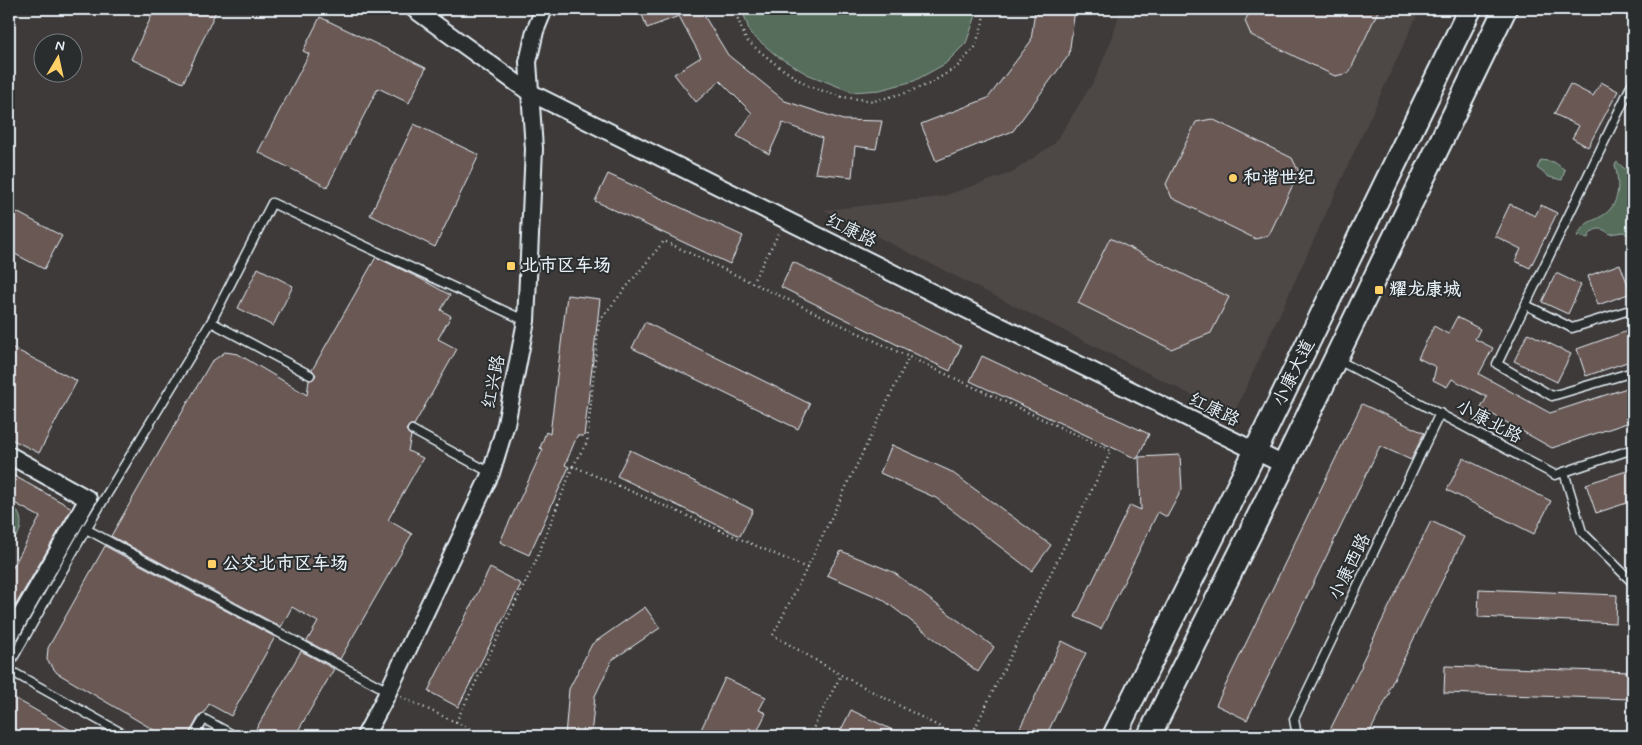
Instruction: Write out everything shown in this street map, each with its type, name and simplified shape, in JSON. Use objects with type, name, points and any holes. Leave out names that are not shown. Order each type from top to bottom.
[{"type":"main road","name":"小康大道","points":[[1114,736],[1255,452],[1470,9]]},
{"type":"main road","name":"小康大道","points":[[1149,736],[1284,465],[1505,9]]},
{"type":"street","name":"红康路","points":[[414,9],[529,92],[786,221],[1284,465]]},
{"type":"street","name":"红兴路","points":[[366,736],[491,473],[506,424],[526,321],[534,149],[528,62],[535,31],[544,9]]},
{"type":"street","points":[[9,455],[88,499],[9,637]]},
{"type":"lane","points":[[1633,82],[1497,364],[1552,396],[1633,372]]},
{"type":"lane","points":[[9,665],[86,529],[211,322],[272,203],[526,321]]},
{"type":"lane","points":[[1526,305],[1572,328],[1633,308]]},
{"type":"lane","points":[[211,322],[310,375]]},
{"type":"lane","name":"小康北路","points":[[1335,358],[1555,475],[1633,449]]},
{"type":"lane","name":"小康西路","points":[[1297,736],[1294,719],[1440,413]]},
{"type":"lane","points":[[412,430],[491,473]]},
{"type":"lane","points":[[1564,472],[1582,532],[1633,583]]},
{"type":"lane","points":[[86,529],[388,691]]},
{"type":"lane","points":[[9,670],[127,736]]},
{"type":"lane","points":[[194,736],[204,719],[235,736]]},
{"type":"path","points":[[734,9],[746,40],[778,66],[808,86],[842,97],[874,101],[905,93],[929,84],[957,67],[975,47],[983,22],[984,9]]},
{"type":"path","points":[[752,282],[786,221]]},
{"type":"path","points":[[456,722],[535,563],[573,466],[587,442],[599,321],[664,241],[1111,451],[971,736]]},
{"type":"path","points":[[909,357],[773,635],[841,675],[957,736]]},
{"type":"path","points":[[573,466],[807,568]]},
{"type":"path","points":[[809,736],[841,675]]},
{"type":"path","points":[[388,691],[486,736]]},
{"type":"shaded area","points":[[1120,9],[1420,9],[1233,416],[824,210],[940,197],[1011,173],[1055,143],[1095,79],[1113,36]]},
{"type":"green space","points":[[742,9],[978,10],[966,43],[945,64],[914,81],[880,90],[852,92],[807,74],[777,56],[750,33]]},
{"type":"green space","points":[[1541,160],[1554,162],[1565,170],[1562,180],[1549,177],[1537,168]]},
{"type":"green space","points":[[1617,162],[1625,169],[1633,170],[1633,232],[1627,235],[1624,232],[1609,234],[1606,231],[1597,229],[1588,238],[1577,236],[1587,224],[1605,214],[1614,204],[1618,191],[1615,165]]},
{"type":"green space","points":[[9,503],[18,512],[21,523],[18,534],[9,543]]},
{"type":"building","points":[[155,9],[217,9],[183,83],[131,59]]},
{"type":"building","points":[[640,9],[700,9],[728,55],[785,101],[843,120],[882,121],[876,149],[855,146],[852,177],[815,173],[822,138],[783,123],[769,154],[737,136],[752,113],[720,81],[696,102],[674,74],[701,57],[679,16],[647,28]]},
{"type":"building","points":[[1035,9],[1075,9],[1069,55],[1013,131],[936,161],[921,124],[988,98],[1031,41]]},
{"type":"building","points":[[1251,9],[1379,9],[1349,73],[1335,76],[1251,35],[1245,21]]},
{"type":"building","points":[[320,17],[426,68],[409,103],[378,88],[327,187],[258,152],[309,54],[303,51]]},
{"type":"building","points":[[1601,82],[1618,91],[1588,147],[1572,138],[1579,126],[1554,114],[1570,84],[1593,96]]},
{"type":"building","name":"和谐世纪","points":[[1212,119],[1292,158],[1299,172],[1269,235],[1256,239],[1172,198],[1166,184],[1196,122]]},
{"type":"building","points":[[414,124],[479,155],[435,247],[370,215]]},
{"type":"building","points":[[608,174],[743,236],[730,264],[595,201]]},
{"type":"building","points":[[1510,204],[1535,216],[1541,205],[1557,213],[1530,268],[1515,261],[1521,249],[1495,236]]},
{"type":"building","points":[[9,208],[62,236],[44,269],[9,251]]},
{"type":"building","points":[[1110,238],[1229,297],[1211,333],[1171,349],[1078,303]]},
{"type":"building","points":[[376,257],[450,295],[441,310],[451,316],[438,339],[457,349],[414,425],[410,425],[406,430],[411,436],[408,451],[423,458],[388,520],[412,534],[340,659],[307,641],[318,622],[292,607],[281,627],[111,536],[211,362],[225,352],[238,354],[307,395],[309,380],[313,379],[316,375],[312,370]]},
{"type":"building","points":[[793,262],[961,346],[950,371],[781,287]]},
{"type":"building","points":[[1620,264],[1631,293],[1598,305],[1588,276]]},
{"type":"building","points":[[258,268],[293,286],[273,326],[238,308]]},
{"type":"building","points":[[1556,273],[1581,285],[1568,314],[1542,302]]},
{"type":"building","points":[[567,295],[600,299],[584,436],[577,436],[565,465],[569,467],[529,555],[500,542],[543,449],[540,448],[546,432],[550,434]]},
{"type":"building","points":[[1457,317],[1480,329],[1475,339],[1493,348],[1479,374],[1550,413],[1633,386],[1633,421],[1552,448],[1481,408],[1487,397],[1452,379],[1447,387],[1433,380],[1436,367],[1418,358],[1434,326],[1448,334]]},
{"type":"building","points":[[645,322],[810,404],[798,429],[632,348]]},
{"type":"building","points":[[1633,329],[1633,360],[1586,376],[1577,349]]},
{"type":"building","points":[[1528,333],[1571,354],[1557,382],[1514,361]]},
{"type":"building","points":[[9,346],[77,381],[39,453],[9,438]]},
{"type":"building","points":[[982,356],[1149,434],[1137,459],[970,381]]},
{"type":"building","points":[[1362,404],[1424,433],[1411,460],[1380,446],[1247,720],[1216,705]]},
{"type":"building","points":[[892,445],[950,471],[1051,545],[1032,571],[936,498],[880,473]]},
{"type":"building","points":[[630,450],[753,510],[740,536],[617,476]]},
{"type":"building","points":[[1180,455],[1182,489],[1167,517],[1158,512],[1101,629],[1075,617],[1130,505],[1141,510],[1139,457]]},
{"type":"building","points":[[1463,458],[1551,501],[1534,534],[1447,490]]},
{"type":"building","points":[[1633,469],[1633,501],[1596,513],[1586,484]]},
{"type":"building","points":[[9,473],[72,508],[15,606],[9,602],[9,567],[12,569],[40,517],[9,500]]},
{"type":"building","points":[[1431,521],[1464,537],[1388,691],[1390,692],[1368,736],[1327,736],[1361,664]]},
{"type":"building","points":[[105,546],[275,637],[231,716],[209,704],[204,713],[199,716],[188,736],[164,736],[57,673],[47,660],[48,648]]},
{"type":"building","points":[[841,551],[893,572],[994,647],[978,672],[882,599],[827,575]]},
{"type":"building","points":[[490,568],[521,584],[458,707],[428,691]]},
{"type":"building","points":[[1479,589],[1617,595],[1616,623],[1478,617]]},
{"type":"building","points":[[645,607],[660,628],[612,660],[595,696],[591,736],[565,736],[569,689],[592,644]]},
{"type":"building","points":[[1062,641],[1086,653],[1046,736],[1016,736]]},
{"type":"building","points":[[301,651],[334,669],[295,736],[252,736]]},
{"type":"building","points":[[1445,666],[1632,672],[1631,699],[1444,693]]},
{"type":"building","points":[[725,678],[766,697],[759,710],[766,713],[757,732],[749,728],[746,736],[698,736]]},
{"type":"building","points":[[9,695],[81,736],[9,736]]},
{"type":"building","points":[[851,710],[905,736],[838,736]]},
{"type":"place","name":"和谐世纪","points":[[1233,178]]},
{"type":"place","name":"北市区车场","points":[[511,266]]},
{"type":"place","name":"耀龙康城","points":[[1379,290]]},
{"type":"place","name":"公交北市区车场","points":[[212,564]]}]
